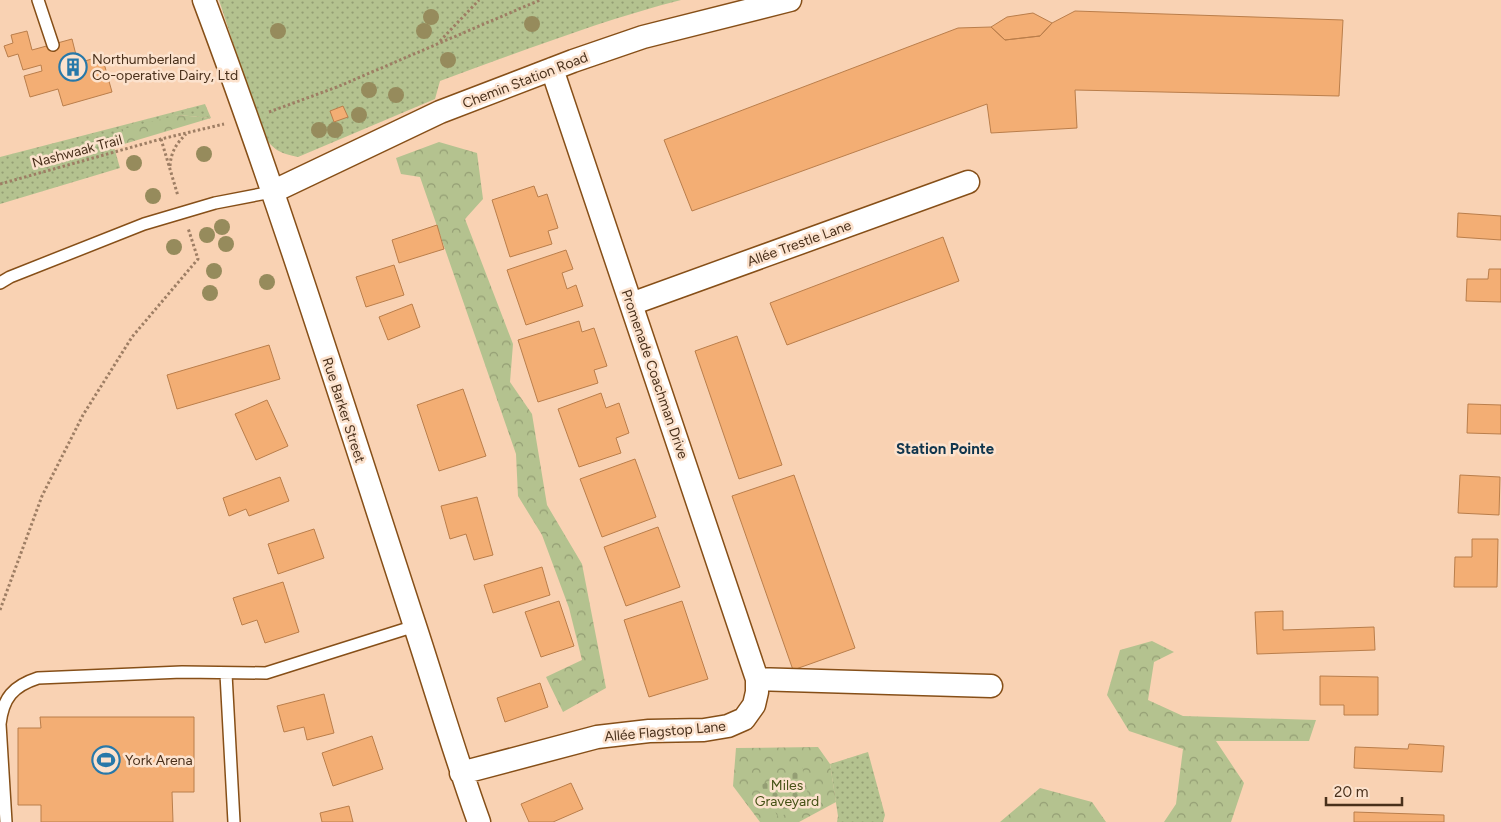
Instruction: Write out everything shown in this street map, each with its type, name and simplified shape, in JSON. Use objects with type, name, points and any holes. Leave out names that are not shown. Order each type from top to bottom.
[{"type":"street","name":"Rue Barker Street","points":[[204,0],[248,117],[415,626],[461,774],[479,822]]},
{"type":"street","name":"Chemin Station Road","points":[[272,192],[440,112],[552,69],[643,37],[790,0]]},
{"type":"street","name":"Promenade Coachman Drive","points":[[552,69],[757,679]]},
{"type":"street","name":"Allée Trestle Lane","points":[[631,304],[968,182]]},
{"type":"street","points":[[757,679],[991,686]]},
{"type":"street","name":"Allée Flagstop Lane","points":[[461,774],[597,737],[649,732],[704,730],[728,726],[744,719],[754,705],[757,679]]},
{"type":"lane","points":[[38,0],[53,45]]},
{"type":"lane","points":[[0,283],[10,277],[144,224],[215,203],[272,192]]},
{"type":"lane","points":[[6,822],[0,724],[2,708],[12,693],[24,682],[38,678],[182,672],[266,673],[415,626]]},
{"type":"lane","points":[[226,674],[234,822]]},
{"type":"path","points":[[438,43],[479,0]]},
{"type":"path","points":[[527,6],[530,0]]},
{"type":"path","name":"Nashwaak Trail","points":[[0,184],[161,139],[271,111],[337,87],[540,0]]},
{"type":"path","points":[[169,169],[171,155],[176,144],[186,134]]},
{"type":"path","points":[[0,610],[42,496],[83,415],[132,337],[198,259]]},
{"type":"green space","points":[[219,0],[681,0],[590,27],[440,81],[435,99],[298,157],[278,150],[263,135]]},
{"type":"green space","points":[[205,104],[211,118],[178,115],[112,140],[120,168],[0,204],[0,157]]},
{"type":"green space","points":[[178,115],[211,118],[114,147],[112,140],[119,130]]},
{"type":"green space","points":[[439,142],[477,153],[483,199],[465,219],[513,344],[510,382],[532,414],[547,505],[582,564],[606,688],[563,712],[546,677],[582,660],[569,608],[542,535],[518,496],[516,454],[420,177],[401,174],[396,158]]},
{"type":"green space","points":[[1152,641],[1174,652],[1154,662],[1148,700],[1183,716],[1316,720],[1309,741],[1216,741],[1244,783],[1231,822],[1164,822],[1176,804],[1183,749],[1129,731],[1107,695],[1120,650]]},
{"type":"green space","points":[[818,747],[830,764],[836,802],[799,822],[760,822],[733,786],[736,748]]},
{"type":"green space","points":[[868,752],[885,815],[883,822],[837,822],[838,816],[830,764]]},
{"type":"green space","name":"Miles Graveyard","points":[[802,767],[810,805],[778,817],[761,785]]},
{"type":"green space","points":[[1040,788],[1092,802],[1106,822],[1000,822]]},
{"type":"building","points":[[1075,11],[1343,20],[1339,96],[1075,90],[1077,128],[991,133],[987,104],[692,211],[664,140],[958,28],[991,27],[1005,40],[1040,36],[1052,23]]},
{"type":"building","points":[[1033,13],[1052,23],[1040,36],[1005,40],[991,27],[1007,17]]},
{"type":"building","name":"Northumberland Co-operative Dairy, Ltd","points":[[27,31],[32,50],[72,39],[78,63],[102,56],[112,92],[63,106],[58,89],[30,97],[24,76],[42,71],[41,65],[23,70],[18,54],[8,57],[4,46],[13,43],[11,35]]},
{"type":"building","points":[[343,106],[348,117],[334,122],[330,111]]},
{"type":"building","points":[[534,186],[538,197],[547,194],[558,228],[548,231],[552,244],[510,257],[492,200]]},
{"type":"building","points":[[1458,213],[1501,216],[1501,240],[1457,237]]},
{"type":"building","points":[[437,225],[444,249],[399,263],[392,240]]},
{"type":"building","points":[[943,237],[959,281],[787,345],[770,303]]},
{"type":"building","points":[[566,250],[573,269],[562,273],[567,289],[576,285],[583,306],[526,325],[507,270]]},
{"type":"building","points":[[394,265],[404,295],[366,307],[356,277]]},
{"type":"building","points":[[1489,269],[1501,269],[1501,302],[1466,301],[1467,279],[1488,279]]},
{"type":"building","points":[[412,304],[420,327],[388,340],[379,317]]},
{"type":"building","points":[[579,321],[582,332],[594,328],[607,366],[594,370],[598,383],[538,402],[518,340]]},
{"type":"building","points":[[737,336],[782,465],[739,479],[695,351]]},
{"type":"building","points":[[269,345],[280,379],[177,409],[167,375]]},
{"type":"building","points":[[463,389],[486,456],[439,471],[417,405]]},
{"type":"building","points":[[601,393],[606,408],[619,403],[629,433],[616,438],[621,453],[579,467],[558,409]]},
{"type":"building","points":[[267,400],[288,446],[256,460],[235,414]]},
{"type":"building","points":[[1468,404],[1501,405],[1501,434],[1467,433]]},
{"type":"building","points":[[635,459],[656,517],[602,537],[580,479]]},
{"type":"building","points":[[794,475],[855,648],[793,670],[732,496]]},
{"type":"building","points":[[1460,475],[1500,477],[1499,515],[1458,513]]},
{"type":"building","points":[[280,477],[289,501],[249,516],[246,509],[229,516],[223,498]]},
{"type":"building","points":[[477,497],[493,555],[474,560],[466,534],[450,539],[441,506]]},
{"type":"building","points":[[658,527],[680,587],[626,606],[604,547]]},
{"type":"building","points":[[314,529],[324,558],[278,574],[268,544]]},
{"type":"building","points":[[1472,539],[1498,539],[1497,587],[1454,587],[1455,557],[1472,557]]},
{"type":"building","points":[[542,567],[550,595],[493,613],[484,585]]},
{"type":"building","points":[[283,582],[299,632],[265,643],[257,620],[242,625],[233,598]]},
{"type":"building","points":[[559,601],[574,646],[541,657],[525,612]]},
{"type":"building","points":[[682,601],[708,679],[649,697],[624,620]]},
{"type":"building","points":[[1283,611],[1283,630],[1374,627],[1375,650],[1257,654],[1255,612]]},
{"type":"building","points":[[1320,676],[1378,677],[1378,715],[1344,715],[1344,705],[1320,705]]},
{"type":"building","points":[[540,683],[548,707],[505,722],[497,698]]},
{"type":"building","points":[[324,694],[334,733],[307,740],[304,727],[284,732],[277,706]]},
{"type":"building","name":"York Arena","points":[[40,717],[194,717],[194,792],[172,792],[173,822],[41,822],[41,805],[18,805],[18,728],[41,728]]},
{"type":"building","points":[[372,736],[383,769],[333,786],[322,753]]},
{"type":"building","points":[[1409,744],[1444,746],[1442,772],[1354,768],[1355,747],[1408,749]]},
{"type":"building","points":[[571,783],[583,809],[553,822],[529,822],[521,804]]},
{"type":"building","points":[[349,806],[353,822],[322,822],[320,813]]},
{"type":"building","points":[[1354,812],[1444,815],[1444,822],[1354,822]]},
{"type":"place","name":"Northumberland Co-operative Dairy, Ltd","points":[[73,67]]},
{"type":"place","name":"York Arena","points":[[106,760]]},
{"type":"district","name":"Station Pointe","points":[[945,449]]}]
